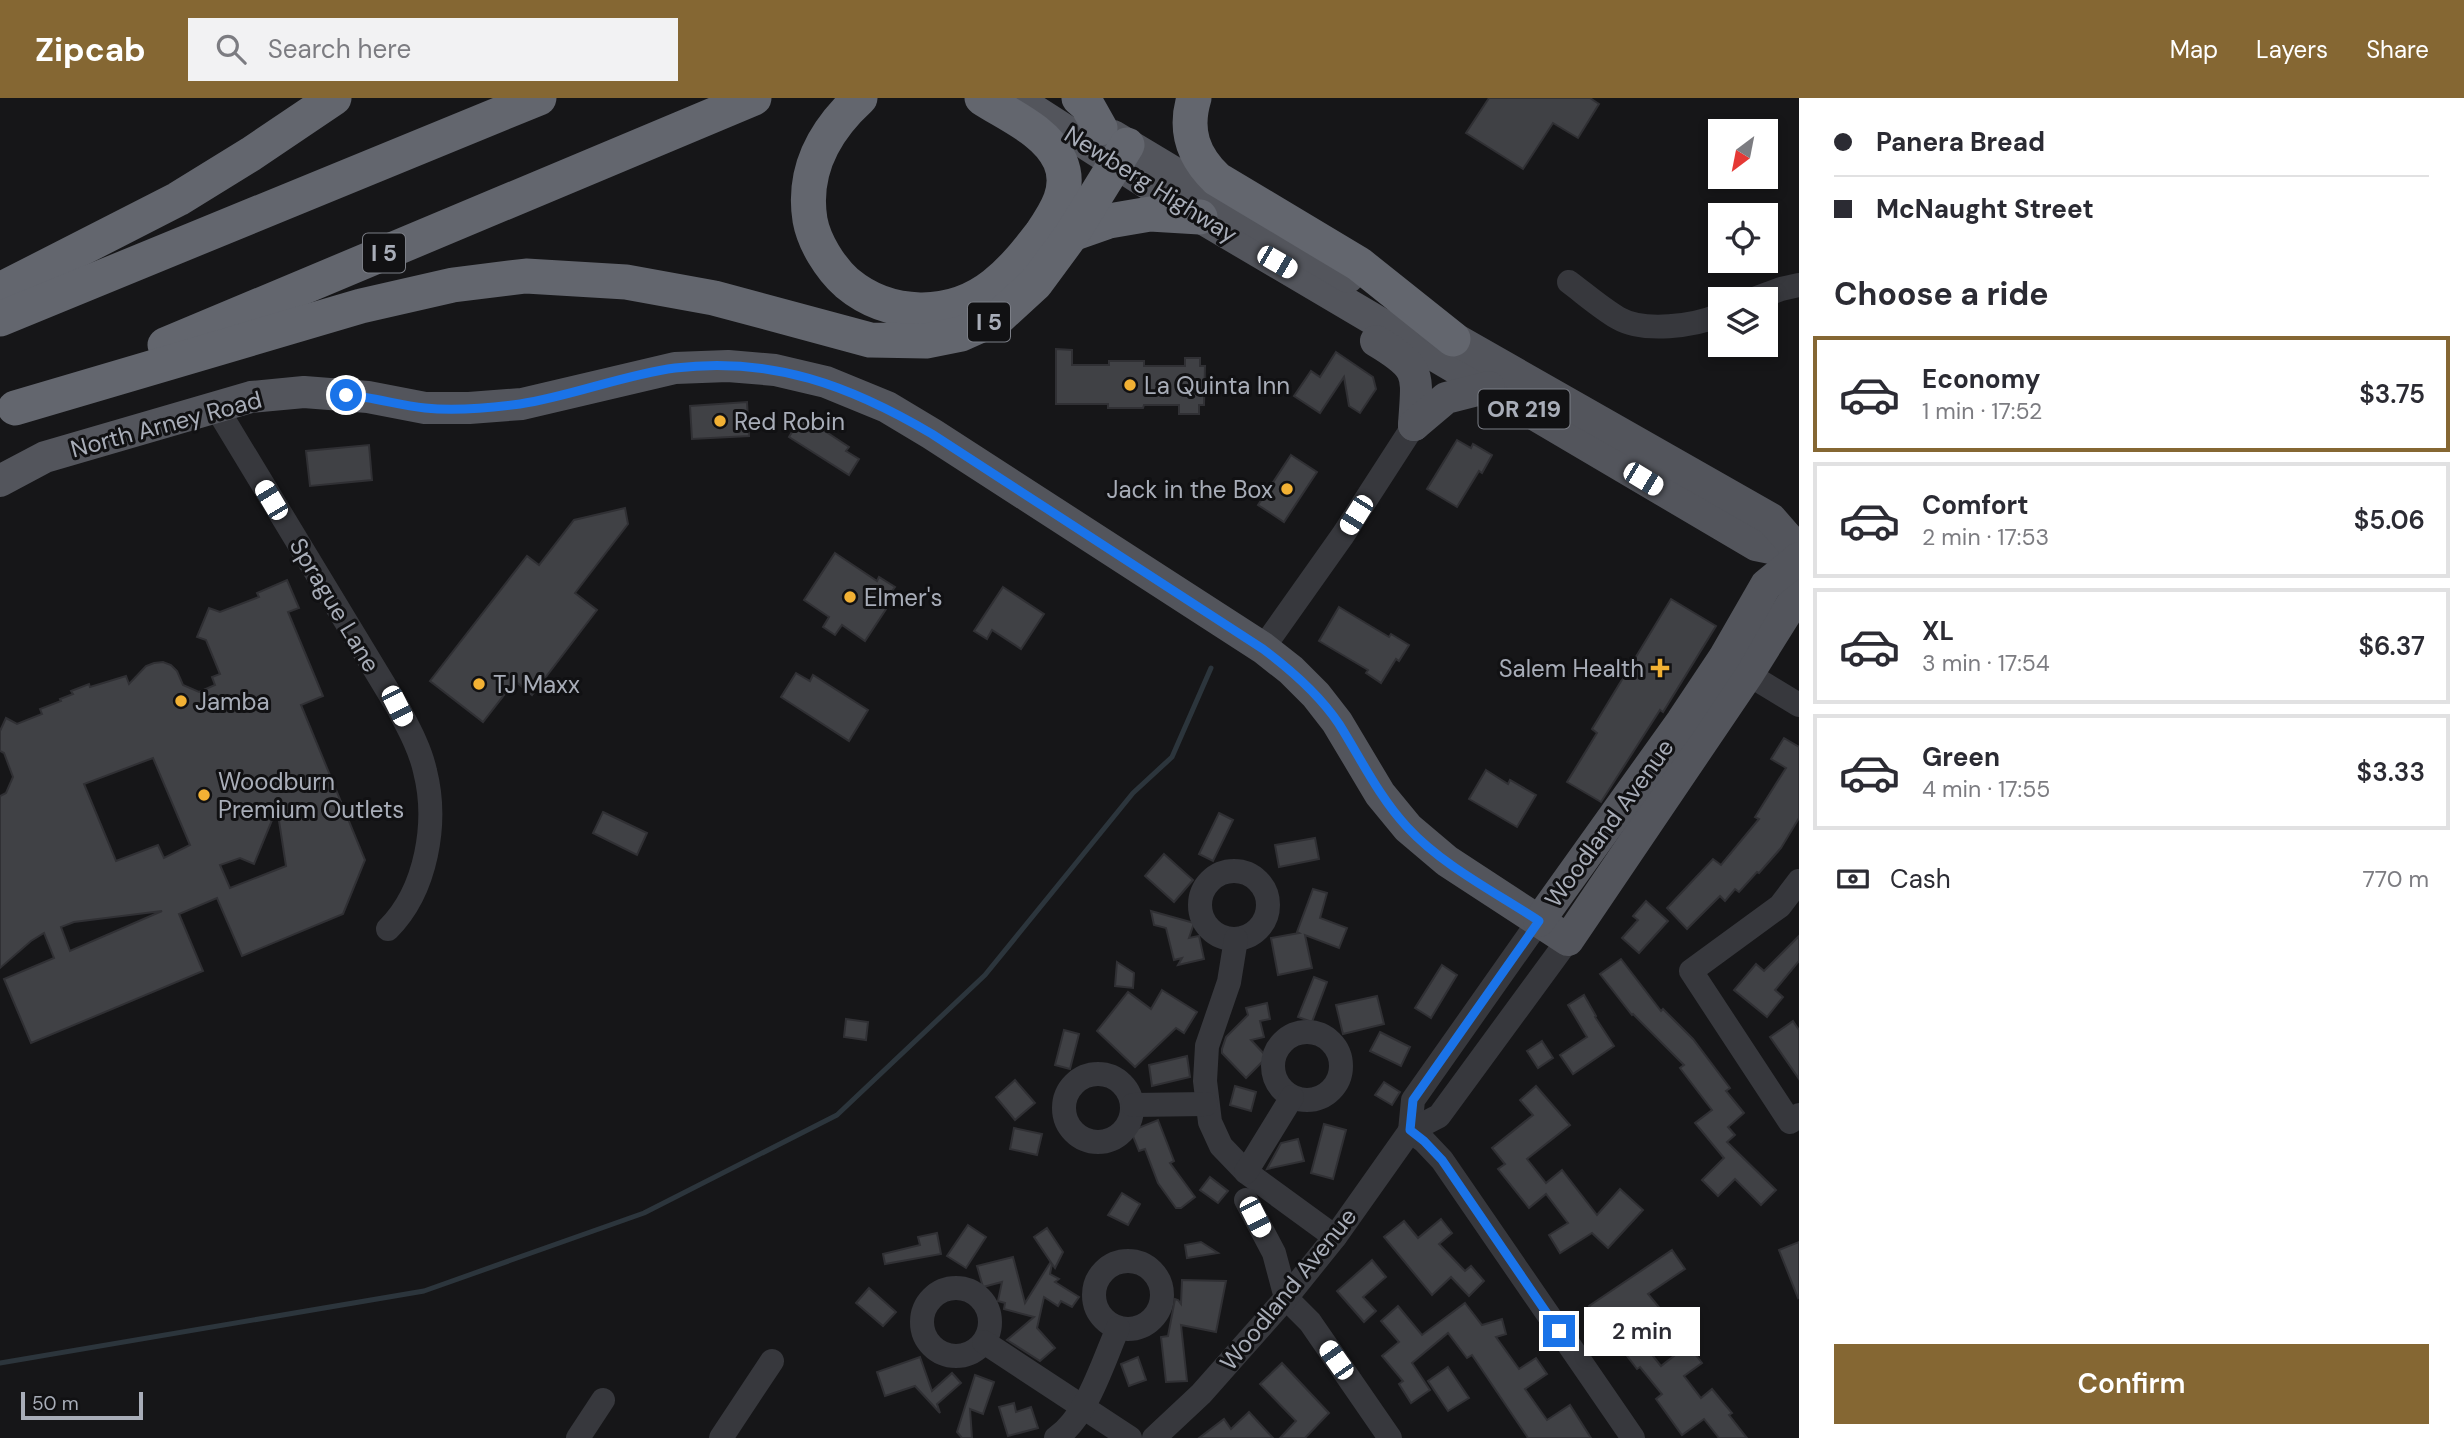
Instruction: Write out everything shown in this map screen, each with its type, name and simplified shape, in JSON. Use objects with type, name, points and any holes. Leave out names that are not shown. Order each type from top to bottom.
[{"type":"highway","points":[[0,290],[178,199],[251,155],[334,98]]},
{"type":"highway","points":[[0,319],[539,98]]},
{"type":"highway","name":"I 5","points":[[7,411],[754,98]]},
{"type":"highway","name":"I 5","points":[[860,98],[833,125],[822,142],[812,168],[808,192],[813,233],[830,264],[856,290],[876,302],[896,308],[924,311],[963,302],[993,286],[1026,254],[1057,211],[1063,195],[1061,162],[1044,139],[982,98]]},
{"type":"highway","points":[[1079,98],[1087,105],[1114,145]]},
{"type":"highway","points":[[1194,98],[1189,125],[1193,148],[1205,168],[1217,179],[1359,264],[1453,338]]},
{"type":"highway","name":"I 5","points":[[7,411],[361,306],[453,285],[526,276],[626,282],[714,298],[870,340],[926,341],[961,334],[999,317],[1036,283],[1072,234],[1114,145]]},
{"type":"highway","points":[[1072,234],[1109,221],[1150,214],[1200,217]]},
{"type":"main road","name":"Newberg Highway","points":[[1015,98],[1114,145],[1771,520],[1799,554]]},
{"type":"main road","name":"Newberg Highway","points":[[1055,98],[1200,217],[1755,545],[1799,554]]},
{"type":"main road","points":[[1255,249],[1333,315],[1398,354],[1410,365],[1417,383],[1414,425]]},
{"type":"main road","name":"North Arney Road","points":[[0,481],[44,457],[251,397],[304,392],[368,397],[425,408],[469,408],[522,404],[675,368],[728,366],[775,370],[826,382],[887,407],[932,434],[1292,670],[1337,722],[1381,794],[1408,828],[1447,861],[1569,940]]},
{"type":"main road","points":[[1414,425],[1446,398],[1489,387]]},
{"type":"main road","name":"Woodland Avenue","points":[[1539,921],[1682,721],[1724,658],[1766,585],[1799,554]]},
{"type":"main road","name":"Woodland Avenue","points":[[1569,940],[1748,674],[1796,597],[1799,578]]},
{"type":"street","points":[[1569,282],[1620,319],[1666,326],[1708,318]]},
{"type":"street","points":[[1778,290],[1799,285]]},
{"type":"street","name":"Sprague Lane","points":[[216,407],[397,706],[418,748],[429,793],[426,852],[411,897],[388,929]]},
{"type":"street","points":[[1263,649],[1343,535],[1414,425]]},
{"type":"street","points":[[1748,674],[1799,705]]},
{"type":"street","points":[[1795,1118],[1691,971],[1780,906],[1799,881]]},
{"type":"street","name":"Woodland Avenue","points":[[1410,1130],[1413,1100],[1539,921]]},
{"type":"street","points":[[1236,939],[1229,982],[1207,1046],[1206,1104],[1210,1122],[1222,1146],[1246,1172],[1335,1237]]},
{"type":"street","name":"Woodland Avenue","points":[[1154,1438],[1201,1394],[1286,1298],[1335,1237],[1410,1130],[1439,1116],[1569,940]]},
{"type":"street","points":[[1246,1172],[1292,1097]]},
{"type":"street","points":[[1133,1105],[1206,1104]]},
{"type":"street","points":[[1410,1130],[1442,1160],[1633,1438]]},
{"type":"street","points":[[1246,1200],[1274,1253],[1286,1298],[1310,1322],[1390,1438]]},
{"type":"street","points":[[1056,1438],[1083,1407],[1118,1328]]},
{"type":"street","points":[[984,1342],[1130,1438]]},
{"type":"street","points":[[721,1438],[772,1361]]},
{"type":"street","points":[[578,1438],[603,1400]]},
{"type":"building","points":[[1489,98],[1590,98],[1599,104],[1578,138],[1553,123],[1523,169],[1466,133]]},
{"type":"building","name":"La Quinta Inn","points":[[1056,349],[1072,350],[1072,365],[1144,361],[1144,366],[1185,366],[1185,358],[1200,358],[1200,366],[1205,366],[1204,405],[1199,405],[1199,414],[1179,414],[1179,405],[1108,408],[1108,404],[1056,404]]},
{"type":"building","points":[[1336,352],[1373,377],[1376,389],[1360,413],[1349,406],[1344,377],[1320,413],[1294,396],[1311,371],[1320,377]]},
{"type":"building","name":"Red Robin","points":[[747,402],[749,436],[692,439],[690,406]]},
{"type":"building","points":[[802,416],[849,447],[846,451],[859,459],[849,475],[789,437]]},
{"type":"building","points":[[1457,440],[1471,448],[1473,444],[1492,455],[1457,507],[1427,489]]},
{"type":"building","points":[[369,445],[372,480],[310,486],[306,451]]},
{"type":"building","name":"Jack in the Box","points":[[1291,455],[1317,472],[1284,522],[1258,505]]},
{"type":"building","points":[[625,508],[628,524],[575,593],[597,610],[532,695],[515,681],[483,722],[430,681],[527,556],[539,565],[574,520]]},
{"type":"building","name":"Elmer's","points":[[835,553],[877,581],[879,577],[895,587],[892,591],[896,594],[865,641],[842,625],[835,635],[823,627],[829,617],[804,600]]},
{"type":"building","points":[[287,580],[299,608],[288,612],[323,696],[301,705],[365,860],[343,914],[242,956],[217,898],[179,914],[203,971],[31,1043],[4,979],[54,958],[44,933],[0,968],[0,796],[6,793],[13,777],[4,753],[0,751],[0,731],[6,718],[17,724],[42,714],[40,709],[61,701],[60,699],[73,694],[71,691],[89,684],[90,687],[126,676],[129,684],[146,666],[154,663],[171,665],[183,685],[199,692],[215,685],[212,677],[220,674],[206,640],[197,637],[209,608],[220,612],[259,597],[257,593]],"holes":[[[153,758],[190,845],[164,858],[158,845],[116,861],[84,784]],[[277,808],[286,866],[230,888],[220,865],[240,858],[254,864]],[[162,911],[70,951],[61,927],[74,922]]]},
{"type":"building","points":[[1003,587],[1044,614],[1021,649],[992,630],[987,639],[974,631]]},
{"type":"building","name":"Salem Health","points":[[1671,599],[1716,626],[1663,712],[1660,710],[1601,802],[1567,782],[1597,733],[1592,729]]},
{"type":"building","points":[[1339,607],[1389,637],[1391,634],[1409,645],[1399,661],[1396,659],[1381,683],[1366,673],[1368,670],[1319,641]]},
{"type":"building","points":[[796,673],[810,681],[813,675],[868,710],[849,741],[781,697]]},
{"type":"building","points":[[1784,738],[1799,747],[1799,818],[1781,848],[1759,873],[1757,872],[1739,892],[1735,889],[1725,901],[1720,896],[1687,929],[1667,908],[1713,859],[1721,865],[1759,819],[1755,817],[1786,768],[1771,759]]},
{"type":"building","points":[[1486,770],[1508,784],[1510,780],[1536,795],[1517,827],[1469,799]]},
{"type":"building","points":[[603,812],[647,833],[637,855],[593,833]]},
{"type":"building","points":[[1219,813],[1233,820],[1213,861],[1199,854]]},
{"type":"building","points":[[1315,838],[1319,859],[1279,867],[1275,845]]},
{"type":"building","points":[[1164,854],[1193,880],[1174,902],[1145,876]]},
{"type":"building","points":[[1313,889],[1327,893],[1320,918],[1347,928],[1339,948],[1305,935],[1312,968],[1278,975],[1271,938],[1299,933],[1297,932]]},
{"type":"building","points":[[1646,901],[1668,921],[1639,953],[1622,938],[1638,920],[1633,916]]},
{"type":"building","points":[[1151,911],[1194,923],[1189,938],[1199,936],[1204,959],[1178,965],[1182,958],[1174,960],[1166,928],[1154,925]]},
{"type":"building","points":[[1799,936],[1799,961],[1775,990],[1783,997],[1767,1017],[1734,990],[1756,964],[1764,971]]},
{"type":"building","points":[[1621,959],[1661,1011],[1663,1009],[1693,1039],[1730,1088],[1726,1091],[1744,1113],[1728,1127],[1735,1135],[1727,1142],[1776,1190],[1761,1205],[1735,1179],[1718,1196],[1702,1180],[1724,1158],[1695,1123],[1712,1110],[1680,1068],[1684,1065],[1632,1015],[1600,974]]},
{"type":"building","points":[[1117,962],[1134,973],[1133,988],[1115,986]]},
{"type":"building","points":[[1442,965],[1457,975],[1431,1018],[1415,1008]]},
{"type":"building","points":[[1314,977],[1327,982],[1312,1022],[1298,1017]]},
{"type":"building","points":[[1162,990],[1197,1012],[1184,1033],[1176,1028],[1135,1067],[1097,1031],[1128,992],[1151,1009]]},
{"type":"building","points":[[1584,995],[1614,1046],[1573,1074],[1560,1055],[1587,1037],[1568,1005]]},
{"type":"building","points":[[1377,996],[1384,1024],[1343,1034],[1336,1005]]},
{"type":"building","points":[[1267,1003],[1270,1019],[1260,1021],[1264,1037],[1251,1040],[1267,1057],[1246,1078],[1222,1053],[1222,1049],[1226,1037],[1248,1015],[1246,1008]]},
{"type":"building","points":[[846,1019],[868,1022],[866,1040],[844,1037]]},
{"type":"building","points":[[1793,1021],[1799,1030],[1799,1079],[1770,1037]]},
{"type":"building","points":[[1064,1030],[1079,1034],[1070,1069],[1055,1065]]},
{"type":"building","points":[[1380,1032],[1410,1047],[1401,1066],[1370,1051]]},
{"type":"building","points":[[1542,1041],[1553,1058],[1538,1068],[1527,1051]]},
{"type":"building","points":[[1187,1056],[1190,1077],[1152,1086],[1149,1065]]},
{"type":"building","points":[[1015,1080],[1035,1103],[1015,1120],[996,1097]]},
{"type":"building","points":[[1384,1082],[1400,1092],[1392,1105],[1375,1095]]},
{"type":"building","points":[[1235,1086],[1256,1092],[1251,1111],[1230,1105]]},
{"type":"building","points":[[1536,1086],[1570,1125],[1527,1159],[1546,1183],[1562,1170],[1597,1215],[1620,1189],[1643,1210],[1608,1248],[1592,1233],[1560,1253],[1549,1235],[1568,1223],[1546,1194],[1529,1208],[1498,1169],[1505,1164],[1492,1148],[1533,1115],[1520,1100]]},
{"type":"building","points":[[1158,1120],[1174,1161],[1170,1163],[1195,1197],[1181,1208],[1176,1208],[1158,1183],[1145,1149],[1139,1151],[1131,1131]]},
{"type":"building","points":[[1324,1124],[1346,1130],[1333,1179],[1311,1173]]},
{"type":"building","points":[[1014,1128],[1042,1134],[1037,1155],[1010,1149]]},
{"type":"building","points":[[1298,1139],[1304,1161],[1267,1169],[1281,1143]]},
{"type":"building","points":[[1210,1177],[1228,1191],[1218,1203],[1200,1190]]},
{"type":"building","points":[[1122,1193],[1140,1204],[1128,1225],[1108,1215]]},
{"type":"building","points":[[1441,1219],[1452,1233],[1439,1244],[1465,1271],[1471,1266],[1484,1281],[1469,1296],[1451,1277],[1432,1295],[1384,1237],[1404,1221],[1418,1238]]},
{"type":"building","points":[[968,1225],[986,1237],[966,1268],[947,1256]]},
{"type":"building","points":[[1047,1228],[1063,1252],[1055,1268],[1034,1237]]},
{"type":"building","points":[[937,1233],[941,1254],[885,1264],[883,1254],[920,1245],[918,1237]]},
{"type":"building","points":[[1201,1242],[1218,1253],[1187,1258],[1185,1245]]},
{"type":"building","points":[[1799,1242],[1799,1297],[1798,1298],[1779,1250]]},
{"type":"building","points":[[1672,1250],[1685,1269],[1648,1294],[1668,1318],[1640,1340],[1661,1366],[1688,1345],[1702,1363],[1684,1376],[1701,1398],[1712,1389],[1732,1413],[1729,1415],[1747,1438],[1719,1438],[1704,1419],[1682,1435],[1656,1399],[1662,1394],[1640,1367],[1637,1369],[1589,1306]]},
{"type":"building","points":[[1013,1257],[1025,1303],[1050,1263],[1050,1274],[1059,1279],[1055,1282],[1079,1297],[1072,1307],[1061,1301],[1058,1306],[1044,1297],[1037,1328],[1055,1348],[1040,1361],[1007,1340],[1034,1317],[1004,1309],[1005,1303],[998,1301],[1002,1282],[983,1287],[977,1266]]},
{"type":"building","points":[[1372,1260],[1386,1277],[1363,1297],[1376,1311],[1364,1322],[1337,1291]]},
{"type":"building","points":[[1182,1280],[1226,1281],[1216,1332],[1181,1325],[1187,1381],[1166,1382],[1161,1337],[1168,1336],[1175,1299],[1181,1304]]},
{"type":"building","points":[[869,1288],[896,1312],[883,1326],[856,1303]]},
{"type":"building","points":[[1465,1303],[1482,1325],[1502,1319],[1506,1334],[1496,1337],[1519,1369],[1536,1358],[1547,1374],[1525,1389],[1547,1420],[1570,1405],[1591,1438],[1528,1438],[1472,1355],[1467,1358],[1448,1333],[1412,1363],[1430,1390],[1411,1403],[1399,1384],[1403,1381],[1382,1356],[1399,1342],[1381,1321],[1398,1306],[1422,1335]]},
{"type":"building","points":[[920,1357],[932,1391],[952,1373],[961,1383],[937,1404],[940,1413],[915,1386],[885,1396],[877,1372]]},
{"type":"building","points":[[1138,1357],[1146,1380],[1129,1386],[1121,1364]]},
{"type":"building","points":[[1282,1363],[1329,1413],[1305,1438],[1280,1438],[1296,1421],[1260,1384]]},
{"type":"building","points":[[1448,1367],[1469,1398],[1448,1411],[1428,1381]]},
{"type":"building","points":[[975,1375],[994,1382],[983,1414],[970,1409],[972,1438],[962,1438],[957,1432]]},
{"type":"building","points":[[1014,1403],[1016,1412],[1031,1407],[1038,1428],[1008,1436],[999,1407]]},
{"type":"building","points":[[1249,1412],[1273,1438],[1199,1438],[1224,1419],[1231,1429]]},
{"type":"waterway","points":[[0,1363],[424,1291],[644,1213],[837,1115],[985,975],[1133,793],[1172,757],[1211,668]]},
{"type":"place","name":"La Quinta Inn","points":[[1130,385]]},
{"type":"place","name":"Red Robin","points":[[720,421]]},
{"type":"place","name":"Jack in the Box","points":[[1287,489]]},
{"type":"place","name":"Elmer's","points":[[850,597]]},
{"type":"place","name":"Salem Health","points":[[1660,668]]},
{"type":"place","name":"TJ Maxx","points":[[479,684]]},
{"type":"place","name":"Jamba","points":[[181,701]]},
{"type":"place","name":"Woodburn Premium Outlets","points":[[204,795]]},
{"type":"route","points":[[346,395],[425,408],[522,404],[675,368],[728,366],[775,370],[826,382],[887,407],[932,434],[1292,670],[1337,722],[1381,794],[1408,828],[1447,861],[1539,921],[1413,1100],[1410,1130],[1442,1160],[1559,1331]]}]
